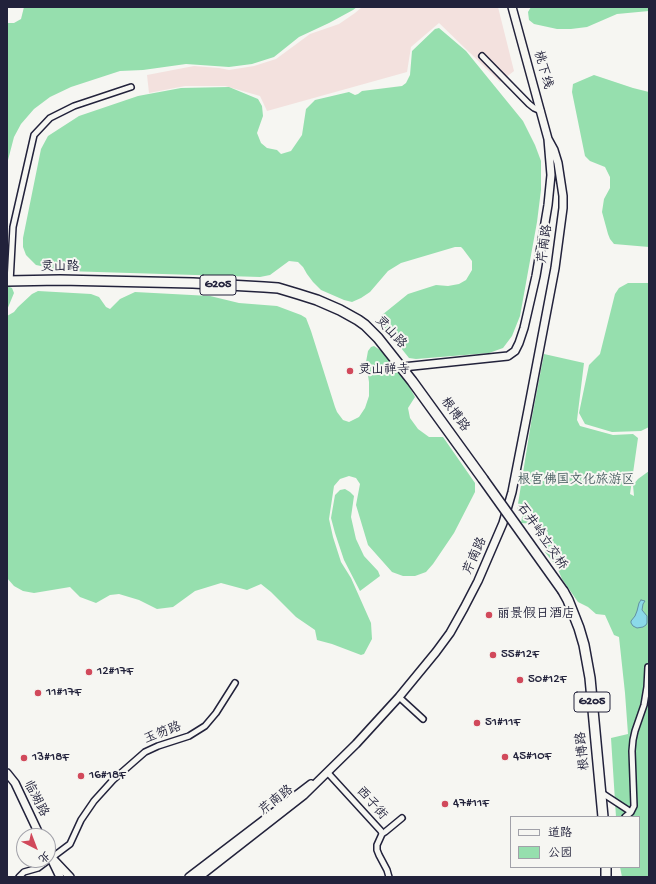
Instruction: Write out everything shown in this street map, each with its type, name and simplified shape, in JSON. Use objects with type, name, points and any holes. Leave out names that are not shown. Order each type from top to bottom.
[{"type":"highway","name":"灵山路","points":[[9,282],[60,280],[193,283],[278,288],[317,300],[358,320],[378,338],[402,368]]},
{"type":"highway","name":"根博路","points":[[402,368],[483,479]]},
{"type":"highway","name":"石井岭立交桥","points":[[483,479],[563,591]]},
{"type":"highway","name":"根博路","points":[[563,591],[574,614],[584,645],[590,678],[603,816]]},
{"type":"main road","name":"桃下线","points":[[512,7],[548,139]]},
{"type":"main road","name":"灵山路","points":[[402,368],[508,356],[514,352],[519,343],[526,320],[536,276],[545,221],[551,175],[548,139]]},
{"type":"main road","name":"芹南路","points":[[199,877],[304,795],[356,744],[399,697],[450,633],[484,567],[500,529],[512,492],[555,268],[563,208],[563,196],[558,163],[554,150],[548,139]]},
{"type":"main road","points":[[189,877],[302,790],[328,772]]},
{"type":"main road","name":"临湖路","points":[[7,773],[15,783],[36,828]]},
{"type":"main road","points":[[56,862],[70,877]]},
{"type":"street","points":[[482,56],[529,104],[534,108],[541,110]]},
{"type":"street","points":[[9,282],[13,227],[34,135],[50,118],[74,106],[131,87]]},
{"type":"street","points":[[626,816],[631,812],[634,806],[633,740],[644,705],[648,667]]},
{"type":"street","name":"玉笏路","points":[[56,852],[70,844],[81,820],[94,801],[113,780],[145,752],[189,736],[205,726],[216,713],[235,683]]},
{"type":"street","points":[[399,697],[423,719]]},
{"type":"street","name":"西子街","points":[[328,772],[382,834],[377,845],[377,850],[389,877]]},
{"type":"street","points":[[602,793],[631,812]]},
{"type":"street","points":[[382,834],[402,818]]},
{"type":"street","name":"玉笏路","points":[[19,877],[24,872],[38,868]]},
{"type":"shaded area","points":[[362,7],[498,7],[514,71],[500,82],[439,23],[411,47],[407,72],[267,111],[260,96],[225,86],[185,86],[149,93],[147,75],[194,66],[229,70],[254,66],[276,59],[310,34],[339,24]]},
{"type":"green space","points":[[24,7],[357,7],[329,23],[299,37],[274,57],[252,64],[229,67],[186,64],[143,70],[120,71],[71,87],[50,97],[34,109],[21,124],[14,137],[7,164],[7,23],[14,23],[21,19]]},
{"type":"green space","points":[[531,7],[649,7],[649,11],[617,14],[587,27],[557,29],[534,24],[529,20],[528,12]]},
{"type":"green space","points":[[439,28],[466,51],[523,121],[541,161],[541,190],[537,222],[520,316],[512,336],[503,348],[489,353],[416,359],[409,358],[381,322],[382,315],[408,294],[436,285],[448,286],[459,284],[466,280],[472,270],[472,261],[461,247],[455,247],[401,263],[388,271],[370,292],[352,302],[321,290],[298,262],[289,261],[270,275],[260,277],[65,271],[36,265],[26,255],[23,247],[23,238],[41,149],[48,136],[79,116],[138,96],[181,88],[229,87],[258,99],[262,106],[263,116],[257,133],[261,143],[267,148],[277,150],[281,154],[291,151],[302,135],[306,109],[315,100],[349,92],[355,95],[362,91],[402,86],[406,83],[410,75],[412,51],[435,29]]},
{"type":"green space","points":[[594,75],[649,92],[649,247],[614,244],[608,234],[602,212],[604,199],[610,188],[610,177],[605,167],[590,161],[585,156],[572,92],[573,84]]},
{"type":"green space","points":[[628,283],[649,283],[649,427],[641,431],[612,432],[585,424],[579,413],[589,365],[600,354],[615,294],[619,288]]},
{"type":"green space","points":[[7,286],[12,288],[14,293],[7,310]]},
{"type":"green space","points":[[38,291],[91,294],[99,297],[106,307],[110,309],[120,299],[135,292],[210,296],[239,303],[277,306],[301,315],[306,318],[311,331],[337,412],[343,420],[349,422],[359,417],[365,408],[369,396],[369,382],[366,362],[368,351],[374,346],[383,352],[406,381],[415,397],[408,408],[410,418],[418,429],[429,437],[443,437],[475,483],[475,492],[454,533],[433,564],[426,572],[415,576],[403,576],[392,572],[368,545],[356,505],[360,484],[356,478],[349,476],[340,479],[334,486],[329,519],[333,537],[341,562],[351,578],[371,623],[372,639],[364,654],[361,655],[317,640],[315,630],[296,617],[261,584],[247,590],[221,583],[195,591],[173,607],[157,609],[139,600],[119,594],[110,595],[96,603],[80,597],[70,587],[34,593],[23,591],[14,586],[7,578],[7,316],[14,312],[32,294]]},
{"type":"green space","name":"根宫佛国文化旅游区","points":[[544,354],[584,363],[577,420],[580,426],[613,435],[633,434],[638,438],[630,494],[634,496],[633,485],[638,479],[649,471],[649,877],[622,877],[620,868],[640,868],[640,816],[616,816],[611,738],[628,734],[619,637],[614,635],[605,615],[596,614],[588,607],[578,602],[562,579],[557,567],[545,552],[548,532],[536,524],[521,523],[523,511],[517,510]]},
{"type":"green space","points":[[345,489],[354,496],[351,517],[356,539],[364,556],[378,571],[380,576],[360,591],[344,560],[331,518],[335,495],[340,490]]},
{"type":"water","points":[[641,600],[645,601],[642,610],[647,616],[647,623],[643,627],[637,628],[633,626],[631,621],[635,616]]},
{"type":"place","name":"灵山禅寺","points":[[350,371]]},
{"type":"place","name":"丽景假日酒店","points":[[489,615]]},
{"type":"place","name":"55#12F","points":[[493,655]]},
{"type":"place","name":"12#17F","points":[[89,672]]},
{"type":"place","name":"50#12F","points":[[520,680]]},
{"type":"place","name":"11#17F","points":[[38,693]]},
{"type":"place","name":"51#11F","points":[[477,723]]},
{"type":"place","name":"45#10F","points":[[505,757]]},
{"type":"place","name":"13#18F","points":[[24,758]]},
{"type":"place","name":"16#18F","points":[[81,776]]},
{"type":"place","name":"47#11F","points":[[445,804]]}]
